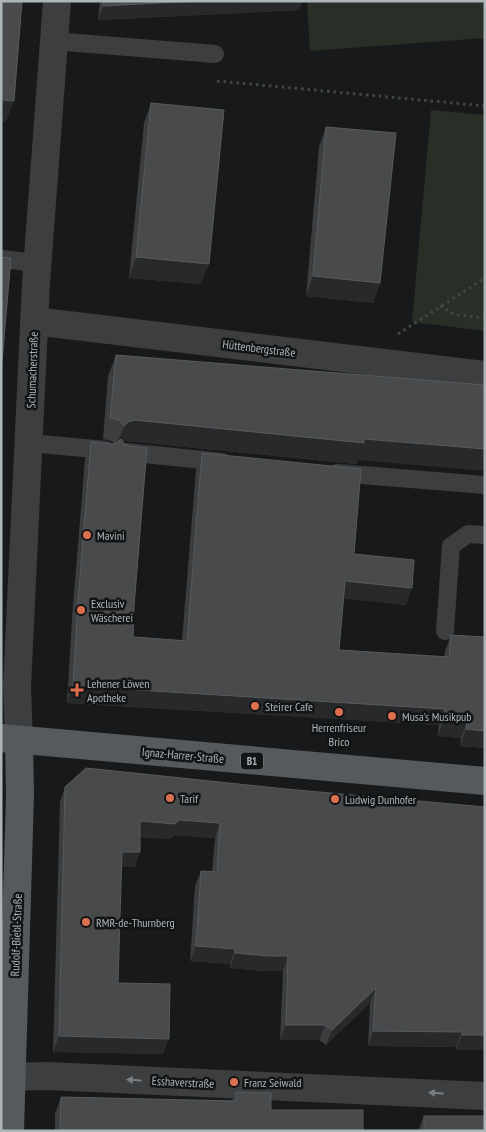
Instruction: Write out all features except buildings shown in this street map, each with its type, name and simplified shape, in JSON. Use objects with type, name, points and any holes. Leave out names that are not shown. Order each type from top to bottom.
[{"type":"main road","name":"Ignaz-Harrer-Straße","points":[[10,739],[485,781]]},
{"type":"main road","name":"Rudolf-Biebl-Straße","points":[[10,739],[20,796],[7,1077],[10,1131]]},
{"type":"street","name":"Schumacherstraße","points":[[10,739],[17,687],[37,263],[57,1]]},
{"type":"street","name":"Hüttenbergstraße","points":[[34,320],[485,375]]},
{"type":"street","name":"Esshaverstraße","points":[[7,1077],[48,1076],[485,1096]]},
{"type":"lane","points":[[53,41],[215,54]]},
{"type":"lane","points":[[1,259],[37,263]]},
{"type":"lane","points":[[29,443],[106,450]]},
{"type":"lane","points":[[125,452],[234,463]]},
{"type":"lane","points":[[322,471],[485,485]]},
{"type":"lane","points":[[445,631],[451,546],[468,534],[485,535]]},
{"type":"path","points":[[210,80],[485,106]]},
{"type":"path","points":[[394,338],[485,278]]},
{"type":"path","points":[[440,306],[456,315],[485,318]]},
{"type":"shaded area","points":[[307,1],[485,1],[485,38],[310,51]]},
{"type":"shaded area","points":[[431,110],[485,115],[485,331],[412,322]]},
{"type":"place","name":"Mavini","points":[[87,535]]},
{"type":"place","name":"Exclusiv Wäscherei","points":[[81,610]]},
{"type":"place","name":"Lehener Löwen Apotheke","points":[[77,690]]},
{"type":"place","name":"Steirer Cafe","points":[[255,706]]},
{"type":"place","name":"Herrenfriseur Brico","points":[[339,712]]},
{"type":"place","name":"Musa's Musikpub","points":[[392,716]]},
{"type":"place","name":"Tarif","points":[[170,798]]},
{"type":"place","name":"Ludwig Dunhofer","points":[[335,799]]},
{"type":"place","name":"RMR-de-Thurnberg","points":[[86,922]]},
{"type":"place","name":"Franz Seiwald","points":[[234,1082]]}]
